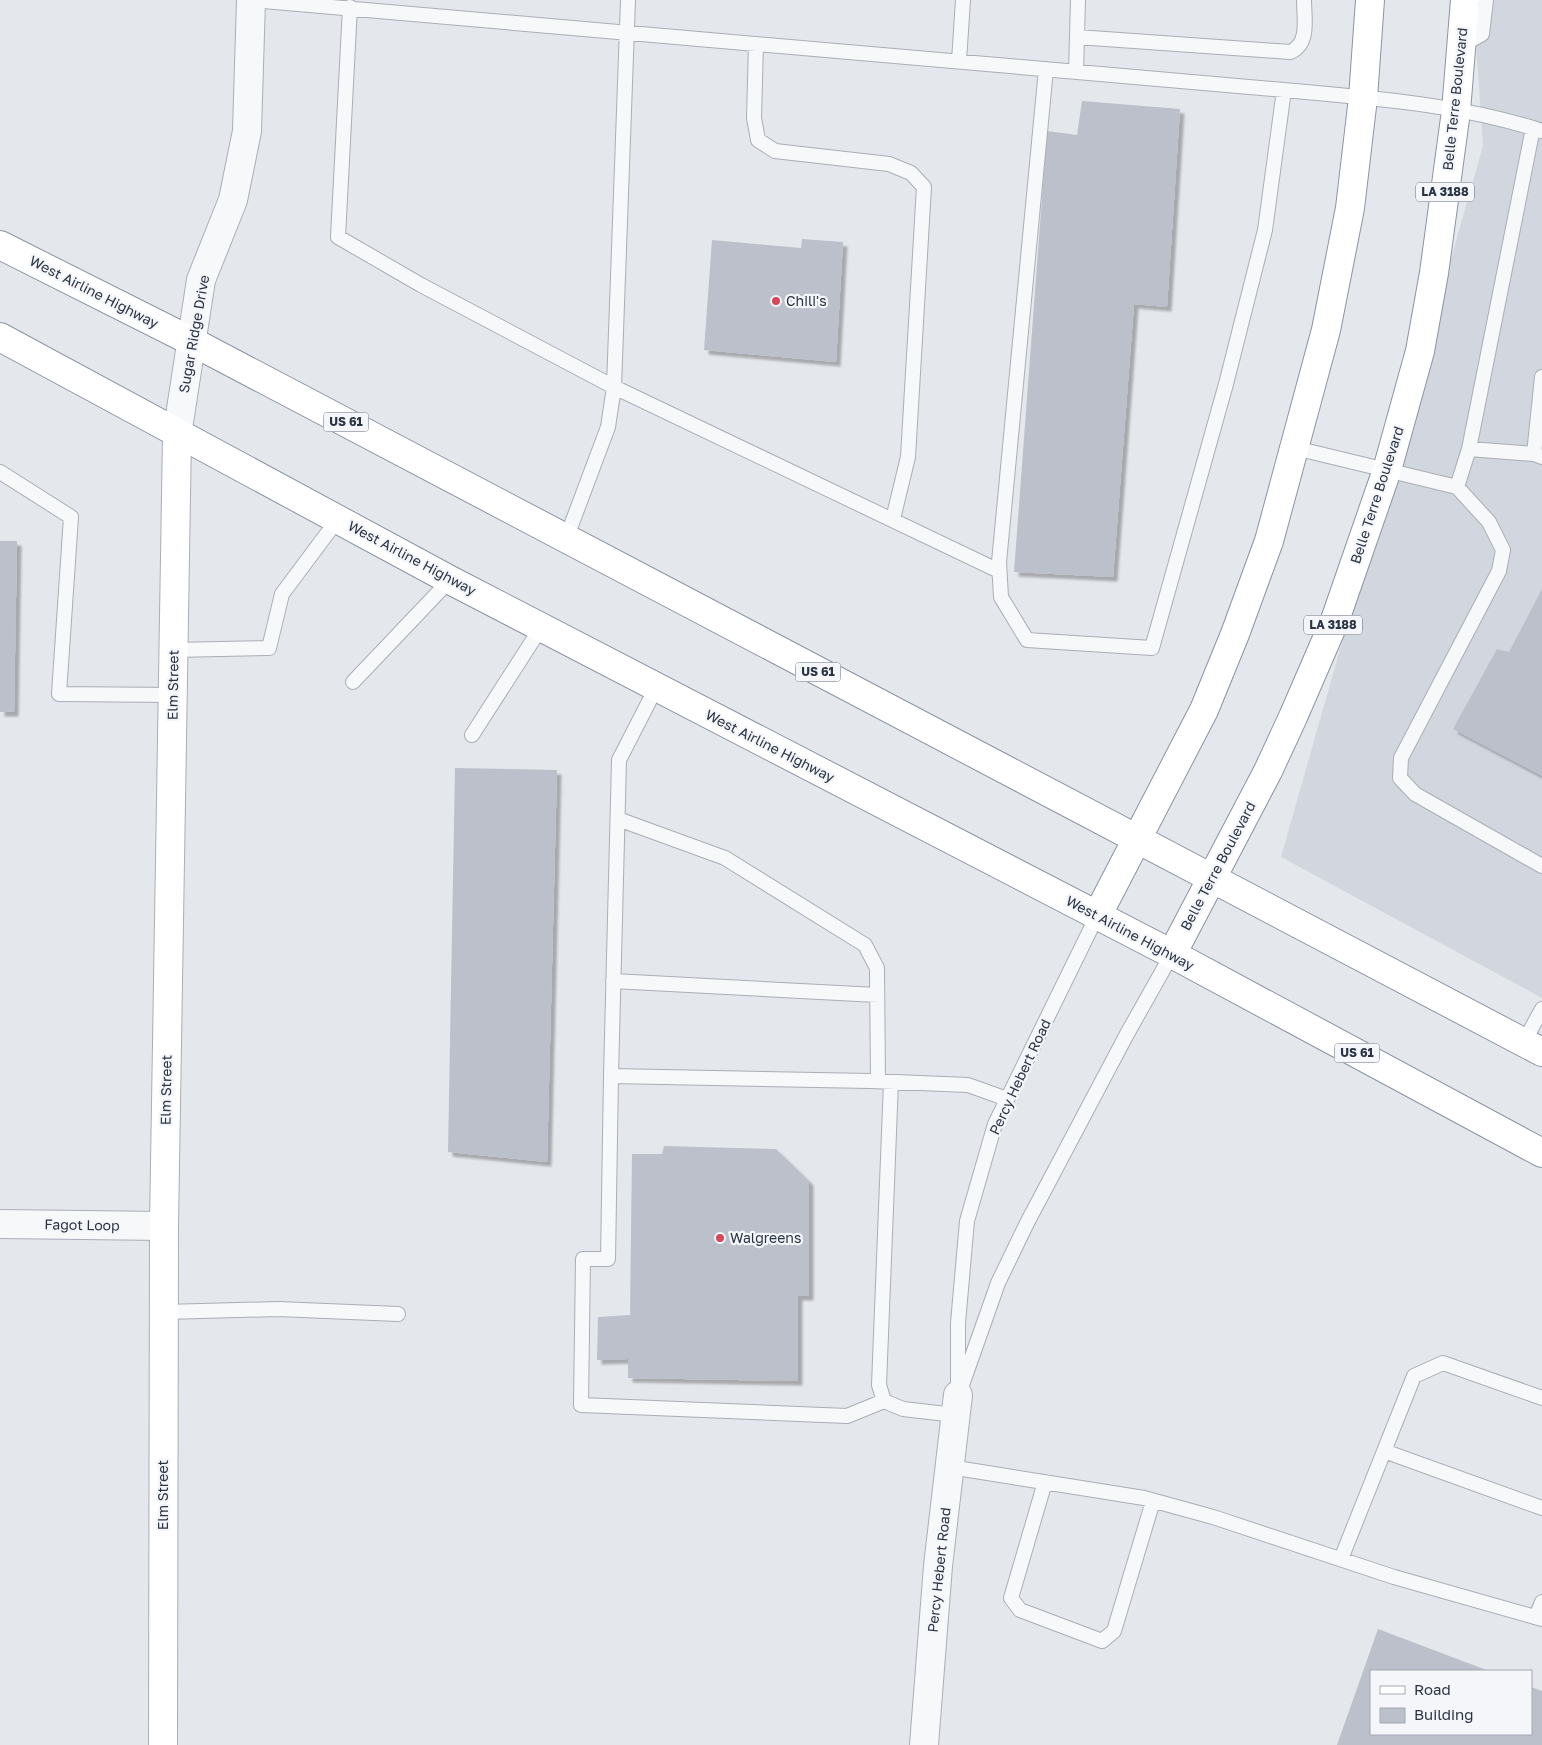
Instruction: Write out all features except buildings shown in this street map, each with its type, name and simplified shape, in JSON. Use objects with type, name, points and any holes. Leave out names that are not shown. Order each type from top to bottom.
[{"type":"main road","points":[[1097,916],[1204,710],[1236,634],[1269,541],[1326,330],[1350,208],[1363,98],[1370,0]]},
{"type":"main road","name":"Belle Terre Boulevard","points":[[1172,954],[1268,771],[1293,717],[1335,620],[1387,470],[1420,351],[1434,273],[1456,111],[1465,0]]},
{"type":"main road","name":"West Airline Highway","points":[[0,245],[191,341],[1533,1047]]},
{"type":"main road","name":"West Airline Highway","points":[[0,337],[450,580],[1172,954],[1542,1152]]},
{"type":"main road","name":"Elm Street","points":[[163,1745],[164,1226],[177,434]]},
{"type":"street","name":"Sugar Ridge Drive","points":[[177,434],[201,280],[233,200],[247,131],[251,0]]},
{"type":"street","name":"Fagot Loop","points":[[0,1224],[164,1226]]},
{"type":"street","name":"Percy Hebert Road","points":[[924,1745],[938,1566],[957,1405]]},
{"type":"lane","points":[[251,0],[350,7],[1284,90],[1363,98],[1456,111],[1518,122],[1538,129],[1469,449],[1457,487]]},
{"type":"lane","points":[[566,539],[608,427],[614,387],[628,0]]},
{"type":"lane","points":[[960,61],[963,0]]},
{"type":"lane","points":[[1076,72],[1078,0]]},
{"type":"lane","points":[[1077,38],[1290,52],[1297,49],[1303,40],[1304,0]]},
{"type":"lane","points":[[1461,46],[1482,34],[1486,0]]},
{"type":"lane","points":[[350,7],[338,238],[421,285],[614,387],[999,571]]},
{"type":"lane","points":[[756,44],[754,118],[758,140],[775,150],[889,164],[911,173],[924,187],[908,457],[893,519]]},
{"type":"lane","points":[[1046,69],[999,571],[1001,597],[1027,640],[1152,648],[1226,384],[1265,230],[1284,90]]},
{"type":"lane","points":[[1469,449],[1538,456],[1542,377]]},
{"type":"lane","points":[[1295,448],[1457,487],[1489,522],[1503,550],[1499,570],[1401,758],[1400,778],[1415,794],[1542,866]]},
{"type":"lane","points":[[0,472],[71,517],[59,694],[173,695]]},
{"type":"lane","points":[[173,650],[269,648],[282,594],[338,519]]},
{"type":"lane","points":[[353,682],[450,580]]},
{"type":"lane","points":[[472,734],[542,626]]},
{"type":"lane","points":[[656,688],[619,760],[608,1259],[583,1258],[581,1405],[847,1416],[884,1401],[903,1409],[957,1405]]},
{"type":"lane","points":[[618,818],[725,858],[865,945],[877,968],[877,995],[885,1082],[879,1385],[884,1401]]},
{"type":"lane","name":"Percy Hebert Road","points":[[957,1405],[958,1323],[967,1221],[995,1124],[1097,916]]},
{"type":"lane","name":"Percy Hebert Road","points":[[957,1405],[998,1283],[1027,1223],[1127,1034],[1172,954]]},
{"type":"lane","points":[[613,981],[877,995]]},
{"type":"lane","points":[[1533,1047],[1542,1009]]},
{"type":"lane","points":[[611,1076],[968,1085],[1007,1099]]},
{"type":"lane","points":[[164,1312],[278,1309],[398,1314]]},
{"type":"lane","points":[[1341,1559],[1414,1376],[1443,1363],[1542,1398]]},
{"type":"lane","points":[[1384,1451],[1542,1508]]},
{"type":"lane","points":[[950,1467],[1153,1501],[1213,1517],[1394,1577],[1539,1618],[1542,1602]]},
{"type":"lane","points":[[1045,1482],[1011,1598],[1020,1610],[1102,1640],[1114,1631],[1153,1501]]},
{"type":"shaded area","points":[[1473,0],[1542,0],[1542,998],[1281,857],[1483,146]]},
{"type":"place","name":"Chili's","points":[[776,301]]},
{"type":"place","name":"Walgreens","points":[[720,1238]]}]
